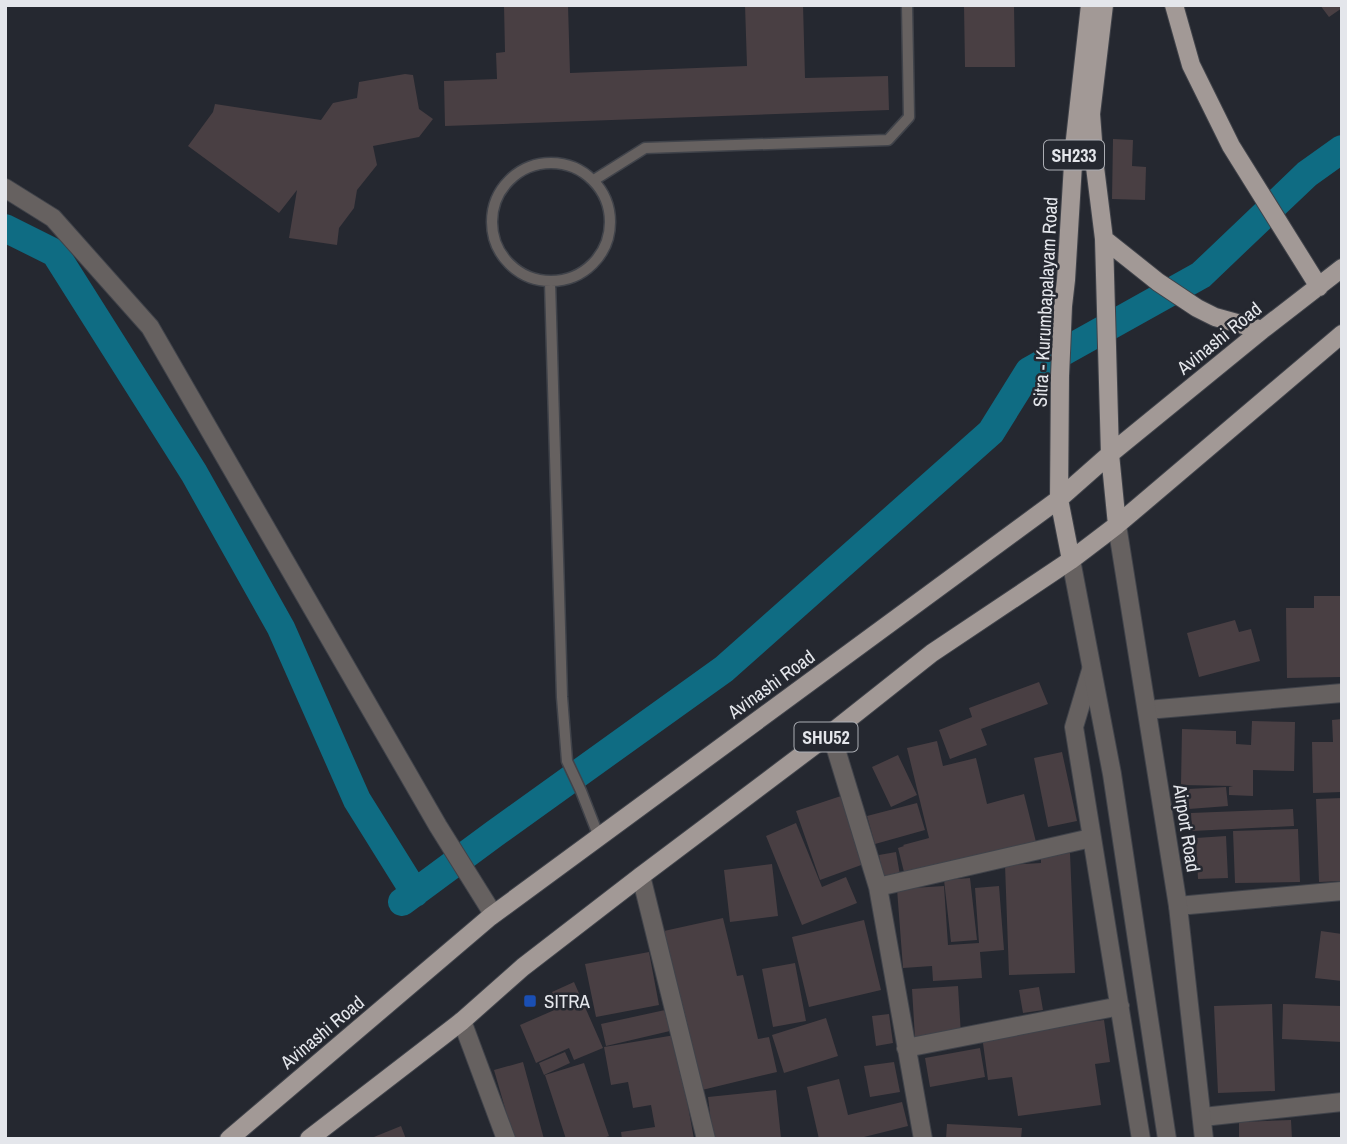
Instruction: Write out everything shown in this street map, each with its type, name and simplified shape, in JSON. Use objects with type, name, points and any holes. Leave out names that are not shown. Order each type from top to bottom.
[{"type":"main road","name":"Sitra - Kurumbapalayam Road","points":[[1071,560],[1059,499],[1060,376],[1074,148],[1090,5]]},
{"type":"main road","name":"SH233","points":[[1104,5],[1091,114],[1104,239],[1110,454],[1116,525]]},
{"type":"main road","points":[[1174,5],[1191,65],[1239,159],[1319,286]]},
{"type":"main road","points":[[1104,239],[1158,282],[1197,308],[1215,317],[1262,330]]},
{"type":"main road","name":"Avinashi Road","points":[[229,1139],[493,914],[1059,499],[1110,454],[1342,268]]},
{"type":"main road","name":"SHU52","points":[[309,1139],[461,1021],[523,967],[932,653],[1071,560],[1116,525],[1342,334]]},
{"type":"street","points":[[5,188],[52,218],[150,327],[438,826],[493,914]]},
{"type":"street","name":"Airport Road","points":[[1116,525],[1178,906],[1204,1139]]},
{"type":"street","points":[[1071,560],[1112,774],[1167,1139]]},
{"type":"street","points":[[1091,670],[1074,727],[1141,1139]]},
{"type":"street","points":[[1147,710],[1342,693]]},
{"type":"street","points":[[831,733],[878,887],[923,1139]]},
{"type":"street","points":[[878,887],[1091,838]]},
{"type":"street","points":[[641,876],[706,1139]]},
{"type":"street","points":[[1178,906],[1342,891]]},
{"type":"street","points":[[906,1048],[1120,1006]]},
{"type":"street","points":[[461,1021],[506,1139]]},
{"type":"street","points":[[1203,1117],[1342,1102]]},
{"type":"lane","points":[[594,180],[645,148],[888,140],[909,117],[907,5]]},
{"type":"lane","points":[[552,162],[575,166],[594,180],[607,199],[611,222],[606,245],[593,264],[574,277],[550,282],[527,277],[508,263],[495,244],[491,221],[495,198],[509,179],[528,166],[552,162]]},
{"type":"lane","points":[[550,282],[562,696],[567,761],[582,791],[599,837]]},
{"type":"building","points":[[504,5],[568,5],[570,73],[747,66],[745,5],[803,5],[805,78],[888,76],[889,110],[445,126],[444,81],[497,79],[496,53],[505,52]]},
{"type":"building","points":[[964,5],[1014,5],[1015,67],[965,67]]},
{"type":"building","points":[[1320,5],[1342,5],[1342,8],[1329,17]]},
{"type":"building","points":[[413,75],[419,109],[433,119],[419,137],[373,146],[377,165],[357,190],[354,208],[339,228],[337,245],[289,238],[297,190],[279,213],[188,146],[213,112],[215,104],[321,120],[333,103],[357,98],[359,82]]},
{"type":"building","points":[[1113,139],[1133,140],[1132,166],[1146,167],[1145,200],[1112,199]]},
{"type":"building","points":[[1314,596],[1342,596],[1342,677],[1287,678],[1286,608],[1314,608]]},
{"type":"building","points":[[1235,620],[1239,632],[1251,629],[1260,661],[1199,677],[1187,633]]},
{"type":"building","points":[[1039,682],[1048,704],[981,729],[987,745],[950,759],[939,730],[972,717],[969,708]]},
{"type":"building","points":[[1342,719],[1342,792],[1313,793],[1312,742],[1333,742],[1332,720]]},
{"type":"building","points":[[1252,721],[1295,722],[1294,771],[1253,770],[1253,796],[1229,795],[1229,787],[1233,786],[1181,785],[1182,729],[1236,731],[1236,744],[1251,745]]},
{"type":"building","points":[[937,741],[943,766],[976,758],[987,804],[1024,794],[1036,842],[905,876],[898,848],[929,838],[907,748]]},
{"type":"building","points":[[1062,752],[1077,821],[1048,827],[1034,758]]},
{"type":"building","points":[[898,755],[917,795],[891,807],[872,767]]},
{"type":"building","points":[[1226,787],[1228,806],[1189,809],[1188,789]]},
{"type":"building","points":[[841,796],[864,864],[820,880],[796,811]]},
{"type":"building","points":[[1342,798],[1342,881],[1319,882],[1316,799]]},
{"type":"building","points":[[917,803],[925,830],[875,844],[867,816]]},
{"type":"building","points":[[1293,809],[1294,826],[1192,831],[1191,813]]},
{"type":"building","points":[[796,823],[822,887],[846,877],[857,903],[802,925],[766,836]]},
{"type":"building","points":[[1298,829],[1300,882],[1235,883],[1233,831]]},
{"type":"building","points":[[1226,836],[1228,878],[1198,879],[1196,838]]},
{"type":"building","points":[[896,852],[900,875],[883,878],[879,855]]},
{"type":"building","points":[[1070,853],[1075,973],[1009,975],[1005,865],[1041,863],[1041,854]]},
{"type":"building","points":[[772,864],[778,916],[730,922],[724,870]]},
{"type":"building","points":[[970,878],[977,940],[951,942],[944,880]]},
{"type":"building","points":[[944,886],[948,945],[979,943],[975,888],[999,886],[1004,950],[980,952],[982,978],[933,981],[932,966],[903,968],[897,889]]},
{"type":"building","points":[[723,918],[737,976],[743,975],[758,1039],[769,1037],[777,1072],[702,1090],[664,931]]},
{"type":"building","points":[[864,920],[881,990],[809,1007],[792,937]]},
{"type":"building","points":[[1321,931],[1342,934],[1342,981],[1315,978]]},
{"type":"building","points":[[649,952],[659,1005],[596,1017],[585,964]]},
{"type":"building","points":[[795,963],[806,1021],[773,1027],[762,969]]},
{"type":"building","points":[[574,982],[603,1048],[574,1060],[569,1048],[536,1063],[520,1025],[559,1008],[552,992]]},
{"type":"building","points":[[958,986],[961,1035],[915,1038],[912,989]]},
{"type":"building","points":[[1039,987],[1043,1010],[1023,1013],[1019,990]]},
{"type":"building","points":[[1272,1004],[1275,1091],[1218,1093],[1214,1006]]},
{"type":"building","points":[[1283,1004],[1342,1006],[1342,1042],[1282,1039]]},
{"type":"building","points":[[665,1010],[670,1031],[606,1046],[601,1024]]},
{"type":"building","points":[[889,1014],[893,1043],[876,1046],[872,1016]]},
{"type":"building","points":[[826,1018],[838,1056],[784,1073],[772,1035]]},
{"type":"building","points":[[1104,1020],[1110,1062],[1095,1064],[1101,1105],[1018,1116],[1012,1077],[988,1080],[982,1036]]},
{"type":"building","points":[[675,1035],[694,1139],[622,1139],[621,1132],[655,1127],[651,1105],[633,1108],[628,1082],[611,1085],[604,1047]]},
{"type":"building","points":[[980,1048],[985,1077],[930,1087],[925,1058]]},
{"type":"building","points":[[565,1052],[570,1063],[544,1075],[539,1063]]},
{"type":"building","points":[[523,1062],[544,1139],[514,1139],[494,1070]]},
{"type":"building","points":[[894,1062],[900,1092],[870,1097],[864,1066]]},
{"type":"building","points":[[584,1063],[609,1136],[601,1139],[566,1139],[545,1075]]},
{"type":"building","points":[[839,1079],[848,1115],[902,1102],[908,1126],[856,1139],[819,1139],[807,1087]]},
{"type":"building","points":[[776,1090],[781,1138],[713,1139],[708,1097]]},
{"type":"building","points":[[1291,1120],[1292,1139],[1239,1139],[1239,1122]]},
{"type":"building","points":[[947,1124],[1022,1128],[1021,1139],[946,1139]]},
{"type":"building","points":[[401,1126],[406,1139],[369,1139]]},
{"type":"waterway","points":[[402,902],[724,669],[991,432],[1029,371],[1201,275],[1307,174],[1342,149]]},
{"type":"waterway","points":[[5,228],[55,253],[194,473],[281,628],[357,800],[415,893]]},
{"type":"place","name":"SITRA","points":[[530,1001]]}]
